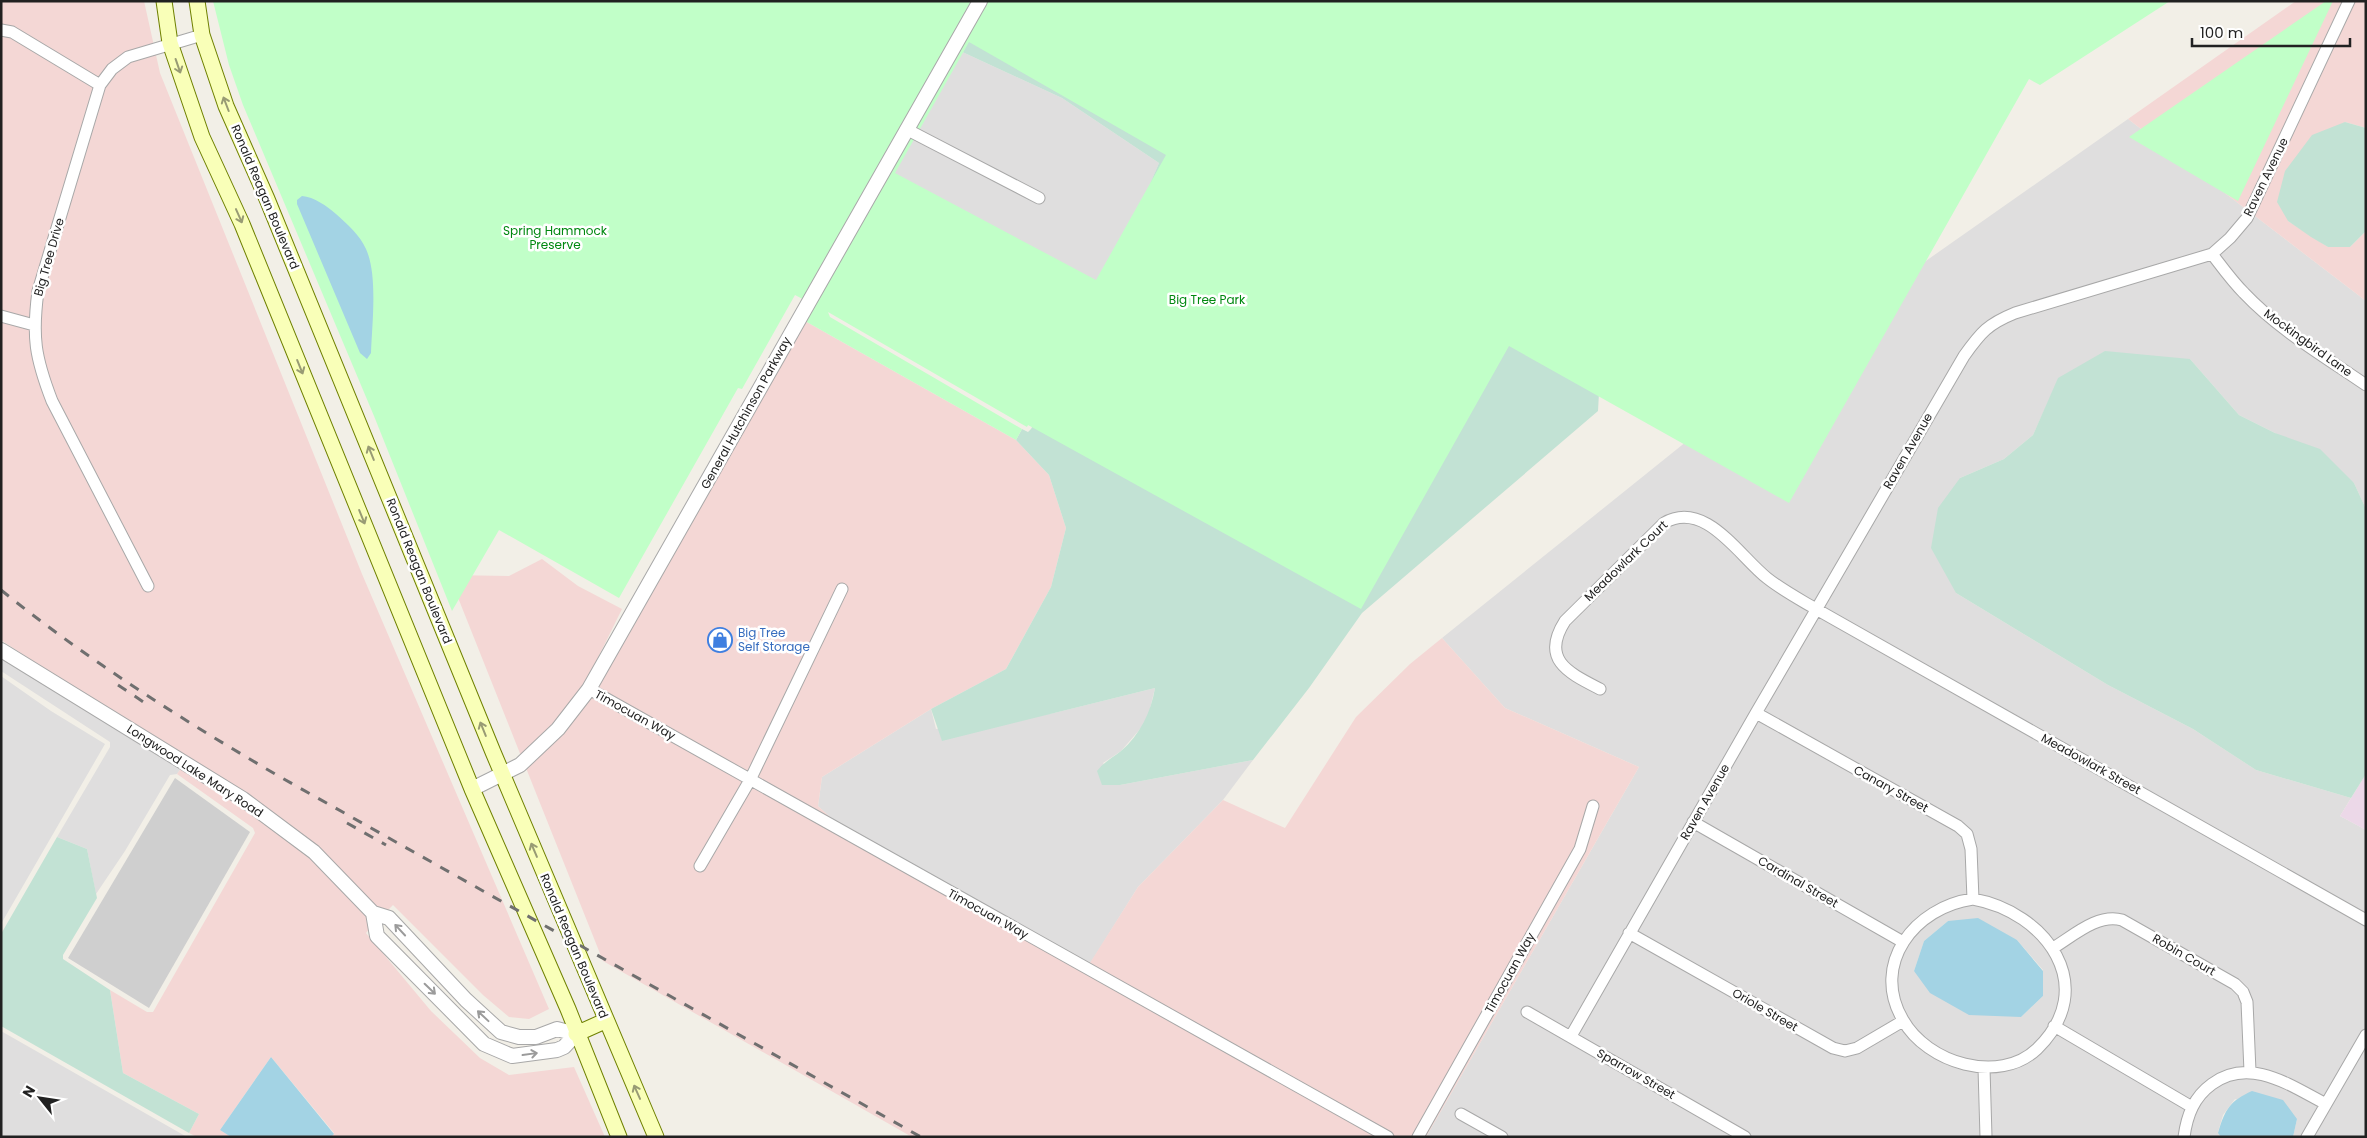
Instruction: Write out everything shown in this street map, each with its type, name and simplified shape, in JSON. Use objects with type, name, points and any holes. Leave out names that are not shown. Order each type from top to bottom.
[{"type":"main road","points":[[164,1],[170,43],[202,137],[242,224],[472,789],[568,1009],[576,1034],[619,1137]]},
{"type":"main road","name":"Ronald Reagan Boulevard","points":[[197,1],[202,35],[226,106],[268,199],[605,1021],[656,1137]]},
{"type":"main road","points":[[576,1034],[605,1021]]},
{"type":"street","name":"General Hutchinson Parkway","points":[[472,789],[520,765],[558,729],[589,689],[980,1]]},
{"type":"street","name":"Raven Avenue","points":[[1571,1036],[1816,609],[1964,356],[1978,336],[1994,322],[2015,313],[2212,254],[2230,238],[2247,218],[2350,1]]},
{"type":"street","points":[[1,30],[12,32],[100,85]]},
{"type":"street","name":"Big Tree Drive","points":[[148,586],[52,401],[40,371],[34,325],[38,291],[100,85],[112,69],[128,57],[202,35]]},
{"type":"street","points":[[906,129],[1038,198]]},
{"type":"street","name":"Mockingbird Lane","points":[[2212,254],[2243,292],[2266,314],[2290,333],[2366,385]]},
{"type":"street","points":[[1,316],[34,325]]},
{"type":"street","name":"Meadowlark Court","points":[[1600,689],[1565,670],[1556,652],[1559,630],[1564,621],[1664,523],[1675,516],[1688,515],[1704,522],[1720,534],[1765,577],[1816,609]]},
{"type":"street","points":[[700,866],[750,780],[842,590]]},
{"type":"street","name":"Meadowlark Street","points":[[1816,609],[2366,920]]},
{"type":"street","name":"Longwood Lake Mary Road","points":[[1,650],[243,799],[314,852],[373,914],[389,918],[466,1000],[501,1032],[519,1037],[536,1037],[557,1029],[576,1034],[564,1047],[557,1050],[512,1056],[484,1044],[377,936],[373,914]]},
{"type":"street","name":"Timocuan Way","points":[[589,689],[1388,1137]]},
{"type":"street","name":"Canary Street","points":[[1756,713],[1958,826],[1967,834],[1971,849],[1973,899]]},
{"type":"street","name":"Timocuan Way","points":[[1418,1137],[1580,849],[1594,806]]},
{"type":"street","name":"Cardinal Street","points":[[1693,822],[1903,942]]},
{"type":"street","points":[[1973,899],[1991,903],[2028,922],[2042,933],[2053,948],[2062,969],[2065,991],[2062,1010],[2046,1039],[2020,1061],[2002,1067],[1984,1068],[1964,1064],[1946,1057],[1928,1047],[1903,1021],[1895,1002],[1893,984],[1897,955],[1903,942],[1915,926],[1929,914],[1956,902],[1973,899]]},
{"type":"street","name":"Robin Court","points":[[2053,948],[2103,918],[2113,917],[2122,920],[2235,984],[2243,992],[2247,1002],[2250,1071]]},
{"type":"street","name":"Oriole Street","points":[[1629,933],[1833,1048],[1845,1051],[1858,1048],[1903,1021]]},
{"type":"street","name":"Sparrow Street","points":[[1527,1012],[1745,1137]]},
{"type":"street","points":[[2054,1026],[2192,1106]]},
{"type":"street","points":[[2307,1137],[2366,1035]]},
{"type":"street","points":[[1984,1068],[1987,1136]]},
{"type":"street","points":[[2184,1137],[2186,1120],[2192,1106],[2203,1091],[2228,1074],[2250,1071],[2283,1082],[2326,1104]]},
{"type":"street","points":[[1461,1114],[1502,1137]]},
{"type":"shaded area","points":[[1,1],[144,1],[160,73],[362,574],[549,1009],[529,1019],[509,1017],[483,995],[393,905],[386,912],[375,908],[317,848],[1,640]]},
{"type":"shaded area","points":[[2296,1],[2366,1],[2366,128],[2345,122],[2288,221],[2328,247],[2350,247],[2366,231],[2366,301],[2128,119]]},
{"type":"shaded area","points":[[958,50],[1062,98],[1159,163],[1125,243],[1097,291],[885,180]]},
{"type":"shaded area","points":[[2128,119],[2366,301],[2366,509],[2354,483],[2275,433],[2239,415],[2190,359],[2059,378],[2033,435],[2004,459],[1960,478],[1956,593],[2108,685],[2193,729],[2256,770],[2351,798],[2340,816],[2366,830],[2366,1137],[2293,1137],[2297,1119],[2235,1099],[2223,1115],[2218,1132],[2221,1137],[1426,1137],[1639,767],[1505,708],[1442,638],[1809,343]],"holes":[[[1948,921],[2017,940],[2043,970],[2043,996],[2021,1017],[1914,971],[1924,941]]]},
{"type":"shaded area","points":[[805,321],[1016,440],[1049,475],[1066,528],[1051,587],[1006,669],[931,709],[822,777],[818,806],[845,831],[1088,966],[1138,887],[1223,800],[1285,828],[1356,717],[1410,664],[1442,638],[1505,708],[1639,767],[1426,1137],[912,1137],[603,961],[526,768],[566,731],[595,692]]},
{"type":"shaded area","points":[[542,559],[578,586],[622,609],[584,686],[557,723],[521,756],[449,575],[509,576]]},
{"type":"shaded area","points":[[1,656],[182,767],[177,774],[170,775],[125,851],[96,894],[87,849],[57,837],[110,747],[110,742],[1,671]]},
{"type":"shaded area","points":[[1,676],[51,711],[105,744],[1,924]]},
{"type":"shaded area","points":[[1155,688],[1147,721],[1121,751],[1103,763],[1120,785],[1253,760],[1223,800],[1138,887],[1088,967],[845,831],[818,806],[822,777],[931,709],[936,729],[1054,713]]},
{"type":"shaded area","points":[[182,767],[239,803],[310,856],[367,915],[370,928],[366,933],[431,1011],[480,1058],[509,1075],[574,1067],[605,1137],[331,1137],[334,1133],[271,1057],[220,1130],[231,1137],[197,1137],[189,1133],[199,1114],[123,1073],[110,990],[147,1012],[153,1012],[255,833],[253,828],[177,774]]},
{"type":"shaded area","points":[[2366,774],[2366,830],[2340,816]]},
{"type":"shaded area","points":[[175,778],[250,832],[149,1008],[68,958]]},
{"type":"shaded area","points":[[1,1031],[187,1137],[1,1137]]},
{"type":"green space","name":"Spring Hammock Preserve","points":[[213,1],[2170,1],[2040,85],[2029,79],[1789,503],[1509,346],[1361,609],[1028,425],[1027,427],[828,312],[830,317],[1022,429],[1016,440],[805,321],[814,305],[795,295],[742,389],[738,388],[619,598],[499,530],[452,611],[374,416],[243,105],[229,65]],"holes":[[[969,42],[1166,155],[1096,280],[895,173]]]},
{"type":"green space","name":"Big Tree Park","points":[[987,1],[1386,1],[1601,356],[1598,411],[1362,613],[1309,688],[1253,760],[1120,785],[1102,785],[1097,771],[1134,738],[1151,706],[1155,688],[942,741],[931,709],[1006,669],[1051,587],[1066,528],[1049,475],[1016,440],[1022,429],[1028,432],[1031,429],[1086,332],[1159,163],[1062,98],[958,50]]},
{"type":"green space","points":[[2326,1],[2333,1],[2238,201],[2129,137]]},
{"type":"green space","points":[[2345,122],[2366,128],[2366,231],[2350,247],[2328,247],[2288,221],[2277,202],[2285,171],[2312,135]]},
{"type":"green space","points":[[2105,351],[2190,359],[2239,415],[2275,433],[2320,449],[2354,483],[2366,509],[2366,774],[2351,798],[2256,770],[2193,729],[2108,685],[1956,593],[1931,548],[1938,508],[1960,478],[2004,459],[2033,435],[2058,378]]},
{"type":"green space","points":[[57,837],[87,849],[97,898],[63,955],[63,959],[110,990],[123,1073],[199,1114],[189,1133],[1,1026],[1,934]]},
{"type":"water","points":[[302,196],[316,200],[332,211],[357,234],[366,249],[370,260],[373,286],[371,353],[367,359],[360,353],[297,204],[297,200]]},
{"type":"water","points":[[1978,918],[2017,940],[2043,971],[2043,996],[2021,1017],[1969,1015],[1930,993],[1914,971],[1924,941],[1948,921]]},
{"type":"water","points":[[271,1057],[334,1134],[331,1137],[231,1137],[220,1130]]},
{"type":"water","points":[[2252,1091],[2283,1100],[2297,1119],[2293,1137],[2221,1137],[2218,1133],[2229,1107],[2238,1098]]},
{"type":"railway","points":[[1,590],[103,666],[173,712],[282,778],[921,1137]]},
{"type":"railway","points":[[118,685],[151,707]]},
{"type":"railway","points":[[347,823],[386,845]]},
{"type":"place","name":"Big Tree Self Storage","points":[[720,640]]}]
